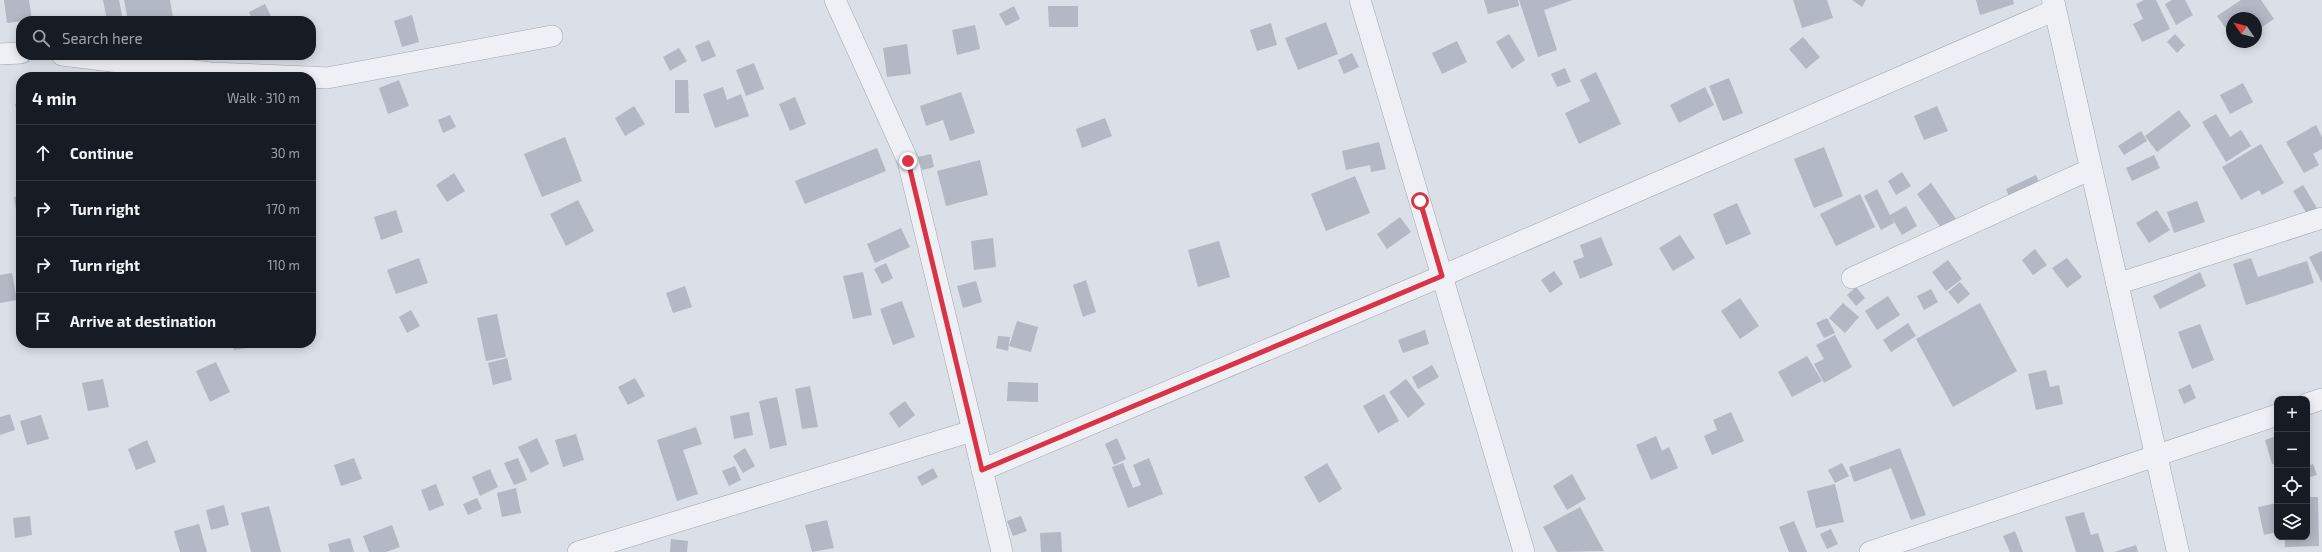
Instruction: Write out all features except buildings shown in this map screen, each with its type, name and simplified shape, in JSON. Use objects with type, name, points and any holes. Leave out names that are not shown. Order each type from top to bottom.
[{"type":"street","points":[[835,0],[908,161],[1002,552]]},
{"type":"street","points":[[1360,0],[1524,552]]},
{"type":"street","points":[[982,470],[1442,276],[2054,5],[2178,552]]},
{"type":"street","points":[[316,77],[328,78],[552,36]]},
{"type":"street","points":[[0,54],[16,53]]},
{"type":"street","points":[[103,60],[202,72]]},
{"type":"street","points":[[1852,278],[2091,169]]},
{"type":"street","points":[[2117,284],[2322,218]]},
{"type":"street","points":[[2310,403],[2322,399]]},
{"type":"street","points":[[1870,552],[2274,415]]},
{"type":"street","points":[[578,552],[972,432]]},
{"type":"route","points":[[908,161],[982,470],[1442,276],[1420,201]]}]
